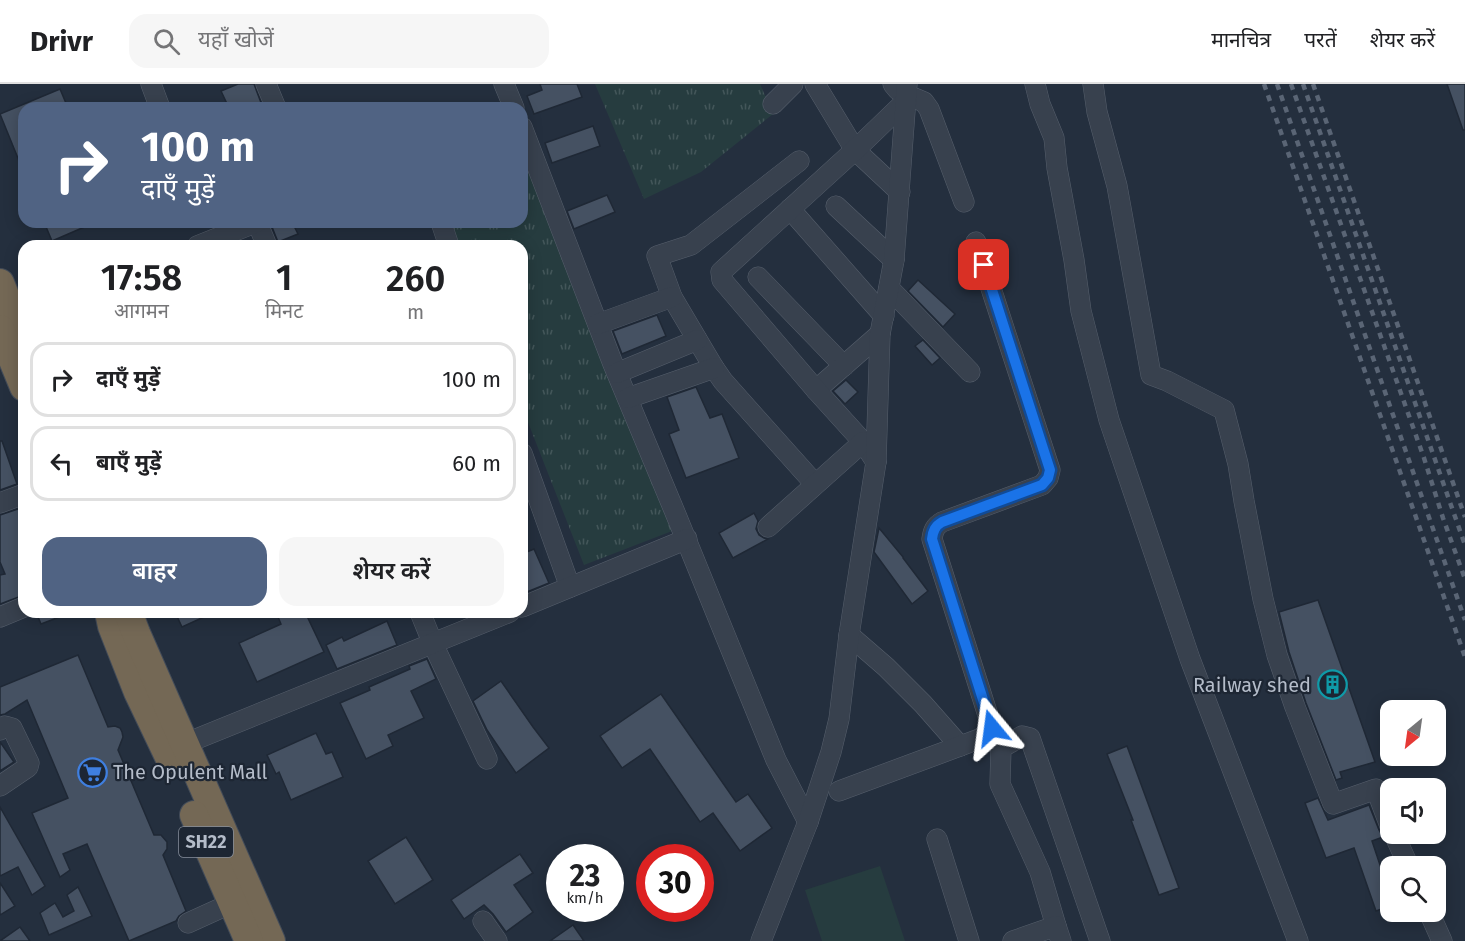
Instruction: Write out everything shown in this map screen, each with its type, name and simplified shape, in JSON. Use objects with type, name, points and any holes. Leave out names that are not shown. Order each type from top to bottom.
[{"type":"highway","points":[[0,283],[18,358]]},
{"type":"highway","name":"SH22","points":[[110,618],[138,692],[174,744],[272,941]]},
{"type":"highway","name":"SH22","points":[[130,618],[232,903],[249,941]]},
{"type":"street","points":[[151,84],[158,102]]},
{"type":"street","points":[[266,84],[274,102]]},
{"type":"street","points":[[504,84],[508,102]]},
{"type":"street","points":[[773,104],[793,84]]},
{"type":"street","points":[[815,84],[855,150],[900,192]]},
{"type":"street","points":[[1035,84],[1040,104],[1054,138],[1081,311],[1109,420],[1190,660],[1298,941]]},
{"type":"street","points":[[1093,84],[1097,112],[1117,186],[1151,375],[1224,410],[1238,464],[1263,599],[1277,655],[1333,804],[1376,789],[1380,800]]},
{"type":"street","points":[[876,462],[863,442],[722,280],[721,272],[855,150],[903,91]]},
{"type":"street","points":[[761,941],[808,822],[831,752],[839,719],[849,635],[876,462],[882,325],[894,260],[900,192],[903,91]]},
{"type":"street","points":[[903,91],[924,102],[929,110],[964,202]]},
{"type":"street","points":[[528,143],[641,433],[776,760],[808,822]]},
{"type":"street","points":[[799,161],[691,245],[657,256],[672,297],[723,381],[815,484]]},
{"type":"street","points":[[836,206],[894,260]]},
{"type":"street","points":[[790,209],[882,325]]},
{"type":"street","points":[[204,236],[234,228]]},
{"type":"street","points":[[839,791],[987,735],[992,728],[932,539],[933,531],[936,525],[942,522],[1042,485],[1048,478],[1050,470],[976,242]]},
{"type":"street","points":[[758,277],[844,366]]},
{"type":"street","points":[[889,288],[970,372]]},
{"type":"street","points":[[598,324],[672,297]]},
{"type":"street","points":[[816,390],[844,366],[882,325]]},
{"type":"street","points":[[617,373],[697,340]]},
{"type":"street","points":[[628,398],[714,368]]},
{"type":"street","points":[[768,527],[863,442]]},
{"type":"street","points":[[528,470],[570,587]]},
{"type":"street","points":[[0,502],[18,496]]},
{"type":"street","points":[[528,604],[687,540]]},
{"type":"street","points":[[0,617],[18,610]]},
{"type":"street","points":[[422,618],[487,759]]},
{"type":"street","points":[[174,744],[496,618]]},
{"type":"street","points":[[849,635],[886,667],[923,704],[960,746]]},
{"type":"street","points":[[0,730],[6,726],[12,728],[29,763],[28,767],[0,786]]},
{"type":"street","points":[[1013,941],[1059,934],[1040,872],[1000,784],[1001,748],[1022,736],[1030,738],[1100,941]]},
{"type":"street","points":[[937,839],[969,941]]},
{"type":"street","points":[[188,923],[232,903]]},
{"type":"street","points":[[483,921],[497,941]]},
{"type":"street","points":[[1433,922],[1442,941]]},
{"type":"green space","points":[[595,84],[760,84],[773,114],[701,172],[644,199]]},
{"type":"green space","points":[[528,166],[672,531],[584,565],[528,422],[528,240],[456,240],[452,228],[528,228]]},
{"type":"green space","points":[[880,866],[905,941],[822,941],[805,890]]},
{"type":"building","points":[[238,84],[254,84],[261,102],[226,102],[221,91]]},
{"type":"building","points":[[540,84],[577,84],[582,97],[534,114],[527,96],[542,90]]},
{"type":"building","points":[[1447,84],[1465,84],[1465,130],[1463,130]]},
{"type":"building","points":[[60,89],[65,102],[29,102]]},
{"type":"building","points":[[18,106],[18,158],[0,114]]},
{"type":"building","points":[[593,126],[600,146],[552,163],[545,143]]},
{"type":"building","points":[[607,195],[615,212],[574,229],[567,211]]},
{"type":"building","points":[[47,228],[82,228],[54,240],[52,240]]},
{"type":"building","points":[[272,228],[295,228],[298,234],[283,240],[277,240]]},
{"type":"building","points":[[918,280],[955,314],[943,327],[908,291]]},
{"type":"building","points":[[657,315],[666,336],[622,354],[613,331]]},
{"type":"building","points":[[923,340],[940,358],[932,365],[915,346]]},
{"type":"building","points":[[846,380],[858,392],[845,404],[833,391]]},
{"type":"building","points":[[696,387],[710,418],[722,414],[739,458],[686,478],[669,434],[679,430],[667,397]]},
{"type":"building","points":[[0,441],[2,441],[17,484],[0,490]]},
{"type":"building","points":[[18,509],[18,597],[0,604],[0,575],[5,574],[0,562],[0,515]]},
{"type":"building","points":[[754,513],[758,521],[756,529],[759,535],[768,539],[733,558],[719,533]]},
{"type":"building","points":[[879,528],[928,591],[912,604],[874,552]]},
{"type":"building","points":[[534,549],[549,583],[528,592],[528,552]]},
{"type":"building","name":"Railway shed","points":[[1318,600],[1375,762],[1340,772],[1342,778],[1336,780],[1306,703],[1279,612]]},
{"type":"building","points":[[38,618],[57,618],[41,624]]},
{"type":"building","points":[[178,618],[202,618],[182,627]]},
{"type":"building","points":[[278,618],[308,618],[324,652],[257,682],[239,643],[281,624]]},
{"type":"building","points":[[387,621],[397,645],[337,669],[326,645],[342,637],[344,641]]},
{"type":"building","name":"The Opulent Mall","points":[[78,655],[108,727],[115,726],[122,732],[123,737],[118,750],[154,835],[161,835],[167,842],[167,849],[163,855],[186,911],[176,921],[129,941],[87,844],[63,854],[70,870],[60,877],[32,813],[68,798],[27,700],[0,715],[0,687]]},
{"type":"building","points":[[427,659],[436,679],[411,691],[424,718],[388,735],[393,746],[366,759],[340,703],[370,690],[369,687]]},
{"type":"building","points":[[501,681],[549,748],[516,773],[487,730],[473,701]]},
{"type":"building","points":[[661,694],[736,802],[748,794],[772,828],[740,851],[713,813],[700,822],[650,749],[622,768],[600,736]]},
{"type":"building","points":[[316,733],[326,754],[332,752],[343,777],[291,800],[279,772],[276,774],[267,755]]},
{"type":"building","points":[[0,742],[14,762],[0,771]]},
{"type":"building","points":[[1127,746],[1179,888],[1159,895],[1107,754]]},
{"type":"building","points":[[1318,798],[1328,820],[1369,805],[1380,832],[1380,838],[1372,841],[1380,865],[1380,910],[1376,911],[1354,848],[1326,858],[1305,803]]},
{"type":"building","points":[[0,807],[45,886],[32,895],[18,867],[0,876]]},
{"type":"building","points":[[406,837],[433,880],[395,904],[368,861]]},
{"type":"building","points":[[520,854],[533,873],[514,885],[533,912],[506,932],[484,905],[464,919],[451,900]]},
{"type":"building","points":[[0,883],[15,906],[0,915]]},
{"type":"building","points":[[78,887],[92,916],[49,935],[40,913],[55,903],[63,917],[74,911],[67,895]]},
{"type":"building","points":[[573,925],[584,941],[550,941]]},
{"type":"building","points":[[20,927],[30,941],[0,941]]},
{"type":"railway","points":[[1264,84],[1465,657]]},
{"type":"railway","points":[[1277,84],[1465,620]]},
{"type":"railway","points":[[1291,84],[1465,579]]},
{"type":"railway","points":[[1303,84],[1465,545]]},
{"type":"railway","points":[[1313,84],[1465,517]]},
{"type":"place","name":"Railway shed","points":[[1332,685]]},
{"type":"place","name":"The Opulent Mall","points":[[92,772]]},
{"type":"route","points":[[984,265],[1050,470],[1048,478],[1042,485],[942,522],[936,525],[933,531],[932,539],[992,728]]}]
